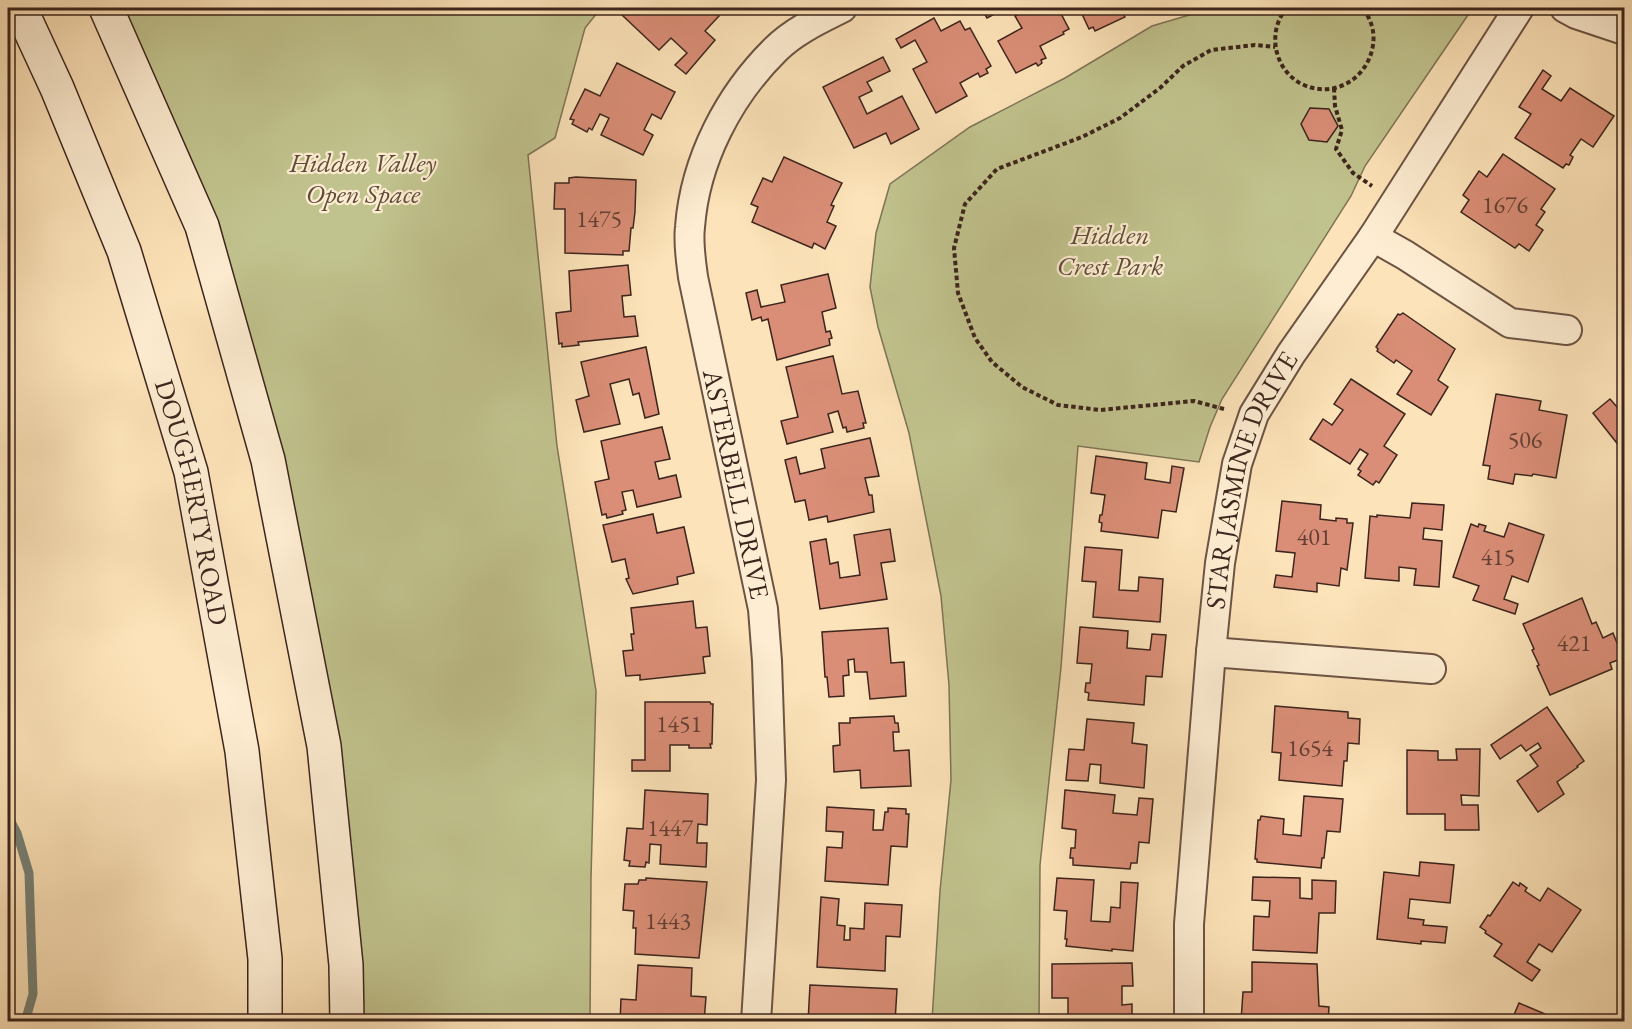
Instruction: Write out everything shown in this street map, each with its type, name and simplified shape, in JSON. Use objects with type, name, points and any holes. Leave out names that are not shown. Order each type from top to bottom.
[{"type":"main road","name":"DOUGHERTY ROAD","points":[[20,8],[57,88],[124,251],[191,472],[242,751],[265,959],[265,1022]]},
{"type":"main road","points":[[106,8],[202,226],[268,460],[324,746],[346,965],[347,1022]]},
{"type":"street","name":"ASTERBELL DRIVE","points":[[756,1022],[771,780],[763,609],[693,277],[689,228],[695,190],[705,156],[736,95],[777,48],[842,8]]},
{"type":"street","name":"STAR JASMINE DRIVE","points":[[1189,1022],[1189,924],[1212,652],[1220,563],[1237,464],[1254,414],[1291,354],[1373,237],[1519,8]]},
{"type":"street","points":[[1565,8],[1624,30]]},
{"type":"street","points":[[1373,237],[1510,323],[1567,330]]},
{"type":"street","points":[[1212,652],[1431,669]]},
{"type":"path","points":[[1287,8],[1282,13],[1275,30],[1275,47],[1280,63],[1291,76],[1304,85],[1319,89],[1334,88],[1349,83],[1362,73],[1370,60],[1374,44],[1373,29],[1362,8]]},
{"type":"path","points":[[1254,414],[1222,409],[1194,401],[1100,410],[1058,405],[1022,387],[992,362],[975,338],[958,293],[954,248],[965,204],[997,169],[1082,138],[1120,118],[1160,88],[1183,66],[1211,50],[1255,45],[1275,47]]},
{"type":"path","points":[[1334,88],[1335,106],[1342,130],[1336,149],[1353,173],[1395,201]]},
{"type":"green space","name":"Hidden Valley Open Space","points":[[106,8],[601,8],[585,28],[555,138],[528,155],[557,446],[596,691],[590,1021],[347,1021],[268,460]]},
{"type":"green space","name":"Hidden Crest Park","points":[[1213,8],[1469,8],[1470,12],[1365,166],[1351,196],[1222,399],[1199,462],[1078,446],[1061,667],[1040,865],[1039,1021],[932,1021],[940,891],[951,780],[949,685],[941,596],[909,433],[878,327],[870,287],[876,233],[890,184],[970,127],[1065,78],[1152,26]]},
{"type":"building","points":[[629,8],[711,8],[719,16],[705,31],[715,40],[686,74],[675,65],[687,53],[671,38],[659,50],[622,15]]},
{"type":"building","points":[[981,8],[1006,8],[987,18]]},
{"type":"building","points":[[1027,8],[1058,8],[1069,29],[1040,46],[1046,58],[1041,60],[1042,63],[1038,66],[1036,63],[1016,73],[998,41],[1022,28],[1015,16]]},
{"type":"building","points":[[1083,8],[1120,8],[1125,17],[1095,31],[1093,27],[1089,29],[1082,14],[1085,12]]},
{"type":"building","points":[[934,18],[941,31],[960,21],[965,30],[970,28],[991,66],[986,69],[988,73],[980,77],[978,73],[960,83],[967,96],[936,113],[913,69],[927,62],[915,40],[901,48],[896,39]]},
{"type":"building","points":[[883,57],[890,71],[867,82],[872,91],[859,97],[867,114],[902,96],[919,129],[891,144],[886,133],[854,148],[823,87]]},
{"type":"building","points":[[617,63],[675,92],[661,119],[652,114],[644,130],[653,135],[643,155],[601,135],[609,118],[600,114],[592,130],[589,128],[587,132],[572,124],[574,120],[570,119],[585,89],[600,96]]},
{"type":"building","points":[[1543,70],[1551,76],[1542,89],[1561,101],[1570,88],[1614,116],[1593,147],[1581,139],[1570,155],[1573,157],[1569,165],[1566,164],[1563,168],[1515,138],[1531,114],[1519,107]]},
{"type":"building","points":[[1310,108],[1329,109],[1338,126],[1327,142],[1309,140],[1301,124]]},
{"type":"building","points":[[1503,154],[1555,189],[1541,209],[1545,212],[1536,225],[1543,230],[1529,251],[1519,244],[1515,248],[1461,212],[1469,200],[1463,195],[1479,171],[1487,177]]},
{"type":"building","points":[[784,157],[842,183],[831,205],[834,206],[827,222],[836,226],[825,249],[814,243],[812,248],[752,222],[758,207],[751,204],[763,178],[772,182]]},
{"type":"building","points":[[569,178],[636,180],[633,228],[631,228],[629,251],[623,251],[623,255],[565,253],[565,209],[554,209],[555,183],[569,183]]},
{"type":"building","points":[[628,265],[631,295],[622,296],[624,317],[635,316],[638,336],[578,342],[579,345],[562,347],[562,343],[559,344],[556,313],[571,311],[569,271]]},
{"type":"building","points":[[828,274],[836,308],[822,312],[826,332],[830,331],[832,338],[829,339],[830,345],[777,360],[768,319],[762,321],[761,317],[752,320],[746,293],[757,290],[761,307],[785,302],[781,285]]},
{"type":"building","points":[[1403,313],[1455,349],[1438,380],[1448,387],[1431,415],[1397,394],[1412,371],[1396,360],[1394,363],[1377,351],[1376,347],[1398,314]]},
{"type":"building","points":[[646,347],[659,414],[645,418],[639,393],[633,395],[629,379],[610,384],[620,424],[584,432],[576,400],[589,396],[581,362]]},
{"type":"building","points":[[833,356],[842,394],[858,391],[866,423],[863,423],[864,428],[847,432],[846,427],[843,428],[838,411],[828,414],[833,432],[787,444],[781,421],[798,417],[786,367]]},
{"type":"building","points":[[1351,379],[1405,414],[1384,446],[1397,455],[1379,483],[1376,481],[1373,485],[1358,475],[1361,471],[1358,469],[1368,454],[1360,449],[1350,464],[1310,439],[1323,419],[1332,425],[1343,410],[1334,404]]},
{"type":"building","points":[[1496,394],[1541,401],[1539,410],[1567,415],[1556,478],[1515,474],[1513,484],[1488,479],[1490,466],[1483,465]]},
{"type":"building","points":[[1610,399],[1617,407],[1624,400],[1624,452],[1593,413]]},
{"type":"building","points":[[662,427],[670,459],[655,462],[659,479],[676,475],[681,497],[637,507],[633,490],[622,492],[626,510],[622,511],[623,514],[607,518],[606,514],[602,515],[595,482],[609,479],[601,441]]},
{"type":"building","points":[[870,438],[879,476],[865,478],[869,495],[872,495],[874,512],[828,522],[827,516],[809,520],[805,500],[795,502],[785,460],[796,457],[800,474],[825,468],[821,449]]},
{"type":"building","points":[[1096,456],[1147,463],[1145,479],[1170,483],[1172,466],[1184,468],[1176,512],[1162,510],[1158,538],[1101,531],[1102,523],[1099,522],[1105,495],[1091,493]]},
{"type":"building","points":[[1282,501],[1321,505],[1320,519],[1336,521],[1336,518],[1347,519],[1347,523],[1353,523],[1347,570],[1341,568],[1339,586],[1317,583],[1317,592],[1274,587],[1276,575],[1292,577],[1295,553],[1276,551]]},
{"type":"building","points":[[1412,503],[1444,505],[1442,530],[1424,528],[1423,539],[1442,541],[1439,587],[1414,585],[1416,569],[1399,567],[1399,581],[1365,578],[1370,516],[1410,518]]},
{"type":"building","points":[[653,514],[657,533],[684,527],[694,573],[677,577],[678,584],[633,594],[626,579],[629,578],[625,559],[612,562],[603,525]]},
{"type":"building","points":[[1509,523],[1544,535],[1528,582],[1512,576],[1504,599],[1518,604],[1515,614],[1473,600],[1479,586],[1453,577],[1471,524],[1478,527],[1479,524],[1486,526],[1484,531],[1504,537]]},
{"type":"building","points":[[890,529],[895,561],[881,563],[887,599],[820,609],[810,542],[826,539],[830,564],[838,562],[840,578],[860,575],[854,535]]},
{"type":"building","points":[[1085,547],[1122,550],[1119,590],[1138,591],[1139,577],[1163,579],[1160,622],[1093,617],[1096,582],[1082,581]]},
{"type":"building","points":[[1582,598],[1592,624],[1596,622],[1603,638],[1613,633],[1623,658],[1610,663],[1612,669],[1550,695],[1537,666],[1539,665],[1532,650],[1534,649],[1523,624]]},
{"type":"building","points":[[693,601],[696,628],[707,627],[710,656],[703,657],[705,673],[640,680],[640,675],[626,676],[623,651],[633,650],[631,608]]},
{"type":"building","points":[[1080,627],[1128,631],[1127,648],[1150,650],[1152,634],[1166,635],[1162,677],[1146,676],[1144,705],[1088,700],[1089,693],[1085,692],[1086,683],[1090,683],[1092,664],[1077,663]]},
{"type":"building","points":[[888,628],[891,663],[904,662],[906,696],[870,699],[867,672],[855,672],[854,659],[848,660],[849,675],[843,676],[844,696],[829,697],[827,677],[825,677],[822,632]]},
{"type":"building","points":[[645,702],[710,702],[713,704],[711,748],[670,745],[670,771],[632,771],[632,760],[645,760]]},
{"type":"building","points":[[1275,706],[1348,712],[1348,718],[1360,719],[1359,744],[1348,743],[1342,786],[1279,780],[1281,753],[1272,752]]},
{"type":"building","points":[[1547,707],[1584,761],[1557,782],[1564,794],[1538,812],[1517,781],[1538,766],[1530,755],[1541,748],[1538,743],[1526,751],[1521,745],[1500,759],[1491,745]]},
{"type":"building","points":[[894,716],[899,732],[893,732],[894,751],[909,750],[911,786],[861,788],[860,770],[834,772],[833,746],[840,745],[839,723],[850,723],[850,718]]},
{"type":"building","points":[[1087,719],[1134,723],[1132,743],[1147,745],[1144,788],[1100,783],[1101,765],[1090,764],[1088,781],[1066,780],[1069,749],[1084,750]]},
{"type":"building","points":[[1456,749],[1480,749],[1479,796],[1461,795],[1462,805],[1478,805],[1479,830],[1445,830],[1445,814],[1407,814],[1407,750],[1438,751],[1438,760],[1457,760]]},
{"type":"building","points":[[645,790],[708,794],[707,825],[698,824],[697,843],[707,843],[706,867],[660,864],[661,845],[650,844],[649,863],[646,862],[645,867],[629,866],[630,861],[624,860],[627,828],[643,829]]},
{"type":"building","points":[[1065,790],[1115,795],[1113,813],[1137,815],[1139,798],[1153,799],[1149,843],[1139,842],[1137,863],[1131,863],[1130,869],[1073,865],[1073,858],[1070,858],[1071,848],[1075,848],[1076,830],[1062,828]]},
{"type":"building","points":[[1304,796],[1343,799],[1340,832],[1327,831],[1321,868],[1257,862],[1255,859],[1258,820],[1261,816],[1284,819],[1283,834],[1301,836]]},
{"type":"building","points":[[827,807],[874,810],[873,830],[883,830],[885,812],[888,812],[888,808],[906,809],[906,814],[909,814],[907,847],[891,846],[888,885],[825,881],[827,847],[842,848],[843,832],[826,831]]},
{"type":"building","points":[[1420,862],[1454,865],[1450,903],[1410,899],[1408,918],[1424,920],[1423,925],[1447,927],[1445,943],[1421,941],[1421,944],[1377,939],[1384,872],[1419,876]]},
{"type":"building","points":[[1253,877],[1300,878],[1300,898],[1312,899],[1312,880],[1336,881],[1335,913],[1319,913],[1317,953],[1253,950],[1254,916],[1269,917],[1270,901],[1252,900]]},
{"type":"building","points":[[646,878],[707,882],[699,958],[635,954],[634,911],[623,910],[625,884],[638,884],[639,880],[646,880]]},
{"type":"building","points":[[1057,878],[1094,880],[1091,921],[1110,922],[1111,907],[1120,908],[1121,882],[1138,883],[1133,951],[1066,946],[1067,911],[1054,910]]},
{"type":"building","points":[[1513,882],[1519,886],[1520,883],[1527,888],[1525,891],[1540,901],[1548,888],[1581,910],[1552,952],[1539,944],[1527,962],[1540,970],[1532,981],[1494,956],[1502,944],[1480,927]]},
{"type":"building","points":[[821,897],[839,899],[837,925],[845,926],[844,940],[850,940],[850,928],[864,929],[865,903],[902,905],[900,937],[886,936],[885,971],[817,967]]},
{"type":"building","points":[[1252,962],[1317,964],[1319,1006],[1329,1007],[1328,1022],[1241,1021],[1243,992],[1252,992]]},
{"type":"building","points":[[1132,963],[1133,986],[1122,986],[1122,1005],[1132,1004],[1132,1022],[1068,1022],[1068,998],[1052,998],[1052,964]]},
{"type":"building","points":[[638,965],[692,968],[691,996],[706,997],[704,1022],[620,1022],[621,999],[636,1000]]},
{"type":"building","points":[[810,985],[897,989],[895,1022],[808,1022]]},
{"type":"building","points":[[1519,1003],[1564,1022],[1511,1022]]},
{"type":"waterway","points":[[8,816],[17,833],[29,873],[33,994],[25,1022]]}]
